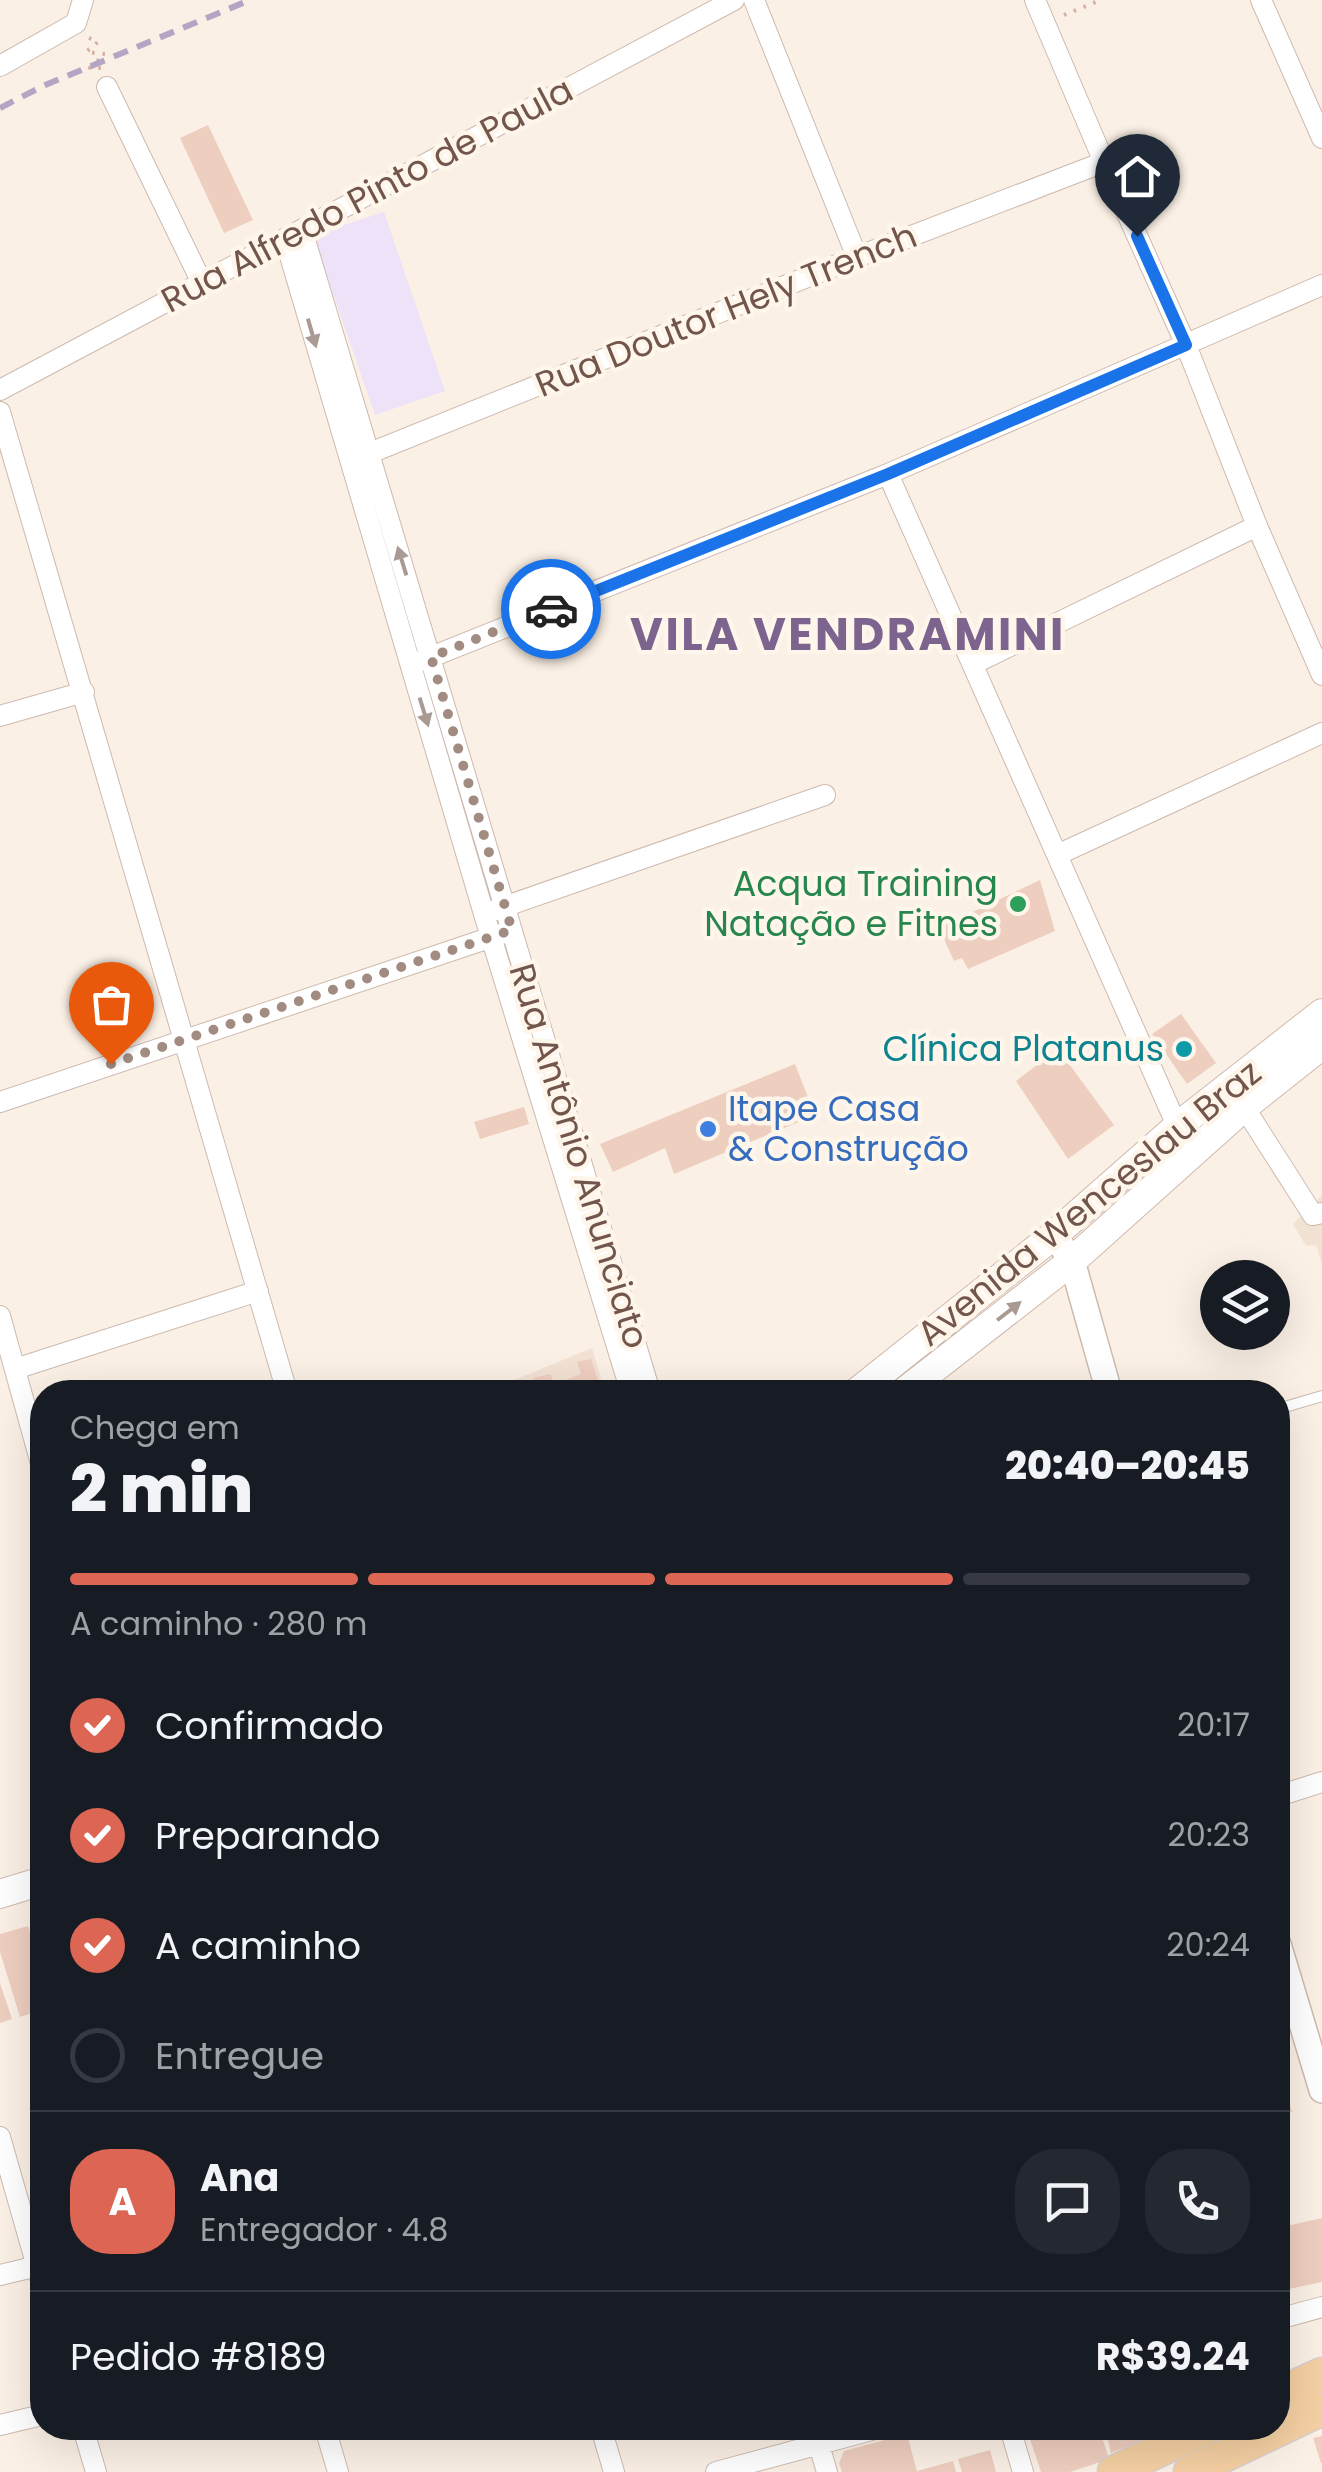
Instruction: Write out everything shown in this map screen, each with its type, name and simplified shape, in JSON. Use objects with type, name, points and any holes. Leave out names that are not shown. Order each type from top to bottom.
[{"type":"main road","name":"Avenida Wenceslau Braz","points":[[881,1380],[1178,1126],[1322,1014]]},
{"type":"main road","name":"Avenida Wenceslau Braz","points":[[919,1380],[1072,1261],[1244,1107],[1322,1046]]},
{"type":"main road","points":[[0,1894],[30,1885]]},
{"type":"main road","points":[[1290,2389],[1322,2374]]},
{"type":"main road","points":[[1290,2424],[1322,2409]]},
{"type":"main road","points":[[1114,2472],[1178,2440]]},
{"type":"main road","points":[[1190,2472],[1257,2440]]},
{"type":"street","points":[[0,66],[76,23],[83,0]]},
{"type":"street","name":"Rua Alfredo Pinto de Paula","points":[[0,390],[734,0]]},
{"type":"street","points":[[754,0],[857,257]]},
{"type":"street","points":[[1036,0],[1186,345],[1257,526],[1322,675]]},
{"type":"street","points":[[1261,0],[1322,138]]},
{"type":"street","points":[[110,77],[202,283]]},
{"type":"street","name":"Rua Doutor Hely Trench","points":[[349,460],[1104,162]]},
{"type":"street","name":"Rua Antônio Anunciato","points":[[294,234],[370,453],[505,906],[502,934],[626,1346],[630,1380]]},
{"type":"street","name":"Rua Antônio Anunciato","points":[[294,234],[349,460],[410,666],[484,914],[502,934]]},
{"type":"street","points":[[410,666],[888,474],[1322,284]]},
{"type":"street","points":[[0,412],[284,1380]]},
{"type":"street","points":[[888,474],[1190,1155]]},
{"type":"street","points":[[973,664],[1257,526]]},
{"type":"street","points":[[392,604],[413,597]]},
{"type":"street","points":[[0,716],[84,692]]},
{"type":"street","points":[[1057,855],[1322,733]]},
{"type":"street","points":[[484,914],[825,796]]},
{"type":"street","points":[[0,1102],[502,934]]},
{"type":"street","points":[[1244,1107],[1313,1216],[1322,1213]]},
{"type":"street","points":[[1054,1235],[1072,1261],[1106,1380]]},
{"type":"street","points":[[15,1369],[258,1291]]},
{"type":"street","points":[[0,1316],[30,1423]]},
{"type":"street","name":"Rua Antônio Anunciato","points":[[626,1346],[644,1380]]},
{"type":"street","points":[[1290,1792],[1322,1782]]},
{"type":"street","points":[[1290,1984],[1322,2090]]},
{"type":"street","points":[[0,2137],[6,2176],[30,2242]]},
{"type":"street","points":[[0,2275],[30,2273]]},
{"type":"street","points":[[1290,2316],[1322,2307]]},
{"type":"street","points":[[0,2424],[30,2418]]},
{"type":"street","points":[[87,2440],[96,2472]]},
{"type":"street","points":[[329,2440],[338,2472]]},
{"type":"street","points":[[605,2440],[614,2472]]},
{"type":"street","points":[[716,2472],[805,2440]]},
{"type":"street","points":[[817,2440],[827,2472]]},
{"type":"street","points":[[1014,2440],[1023,2472]]},
{"type":"lane","points":[[1290,1405],[1322,1396]]},
{"type":"path","points":[[1046,23],[1101,0]]},
{"type":"path","points":[[66,29],[98,42],[86,52],[104,54],[90,68],[110,77]]},
{"type":"shaded area","points":[[384,212],[445,391],[375,415],[313,235]]},
{"type":"shaded area","points":[[1322,1195],[1322,1264],[1316,1245],[1306,1246],[1293,1224]]},
{"type":"shaded area","points":[[592,1348],[601,1380],[514,1380]]},
{"type":"building","points":[[208,125],[253,220],[224,233],[180,138]]},
{"type":"building","name":"Acqua Training Natação e Fitnes","points":[[1040,880],[1055,931],[968,969],[962,958],[954,961],[939,928]]},
{"type":"building","name":"Clínica Platanus","points":[[1181,1014],[1216,1063],[1187,1084],[1152,1034]]},
{"type":"building","points":[[1058,1049],[1114,1125],[1068,1159],[1016,1081]]},
{"type":"building","name":"Itape Casa & Construção","points":[[795,1064],[815,1115],[674,1174],[665,1148],[613,1172],[600,1144]]},
{"type":"building","points":[[524,1107],[529,1124],[480,1139],[474,1122]]},
{"type":"building","points":[[591,1359],[598,1380],[565,1380],[581,1374],[577,1362]]},
{"type":"building","points":[[550,1374],[553,1380],[533,1378]]},
{"type":"building","points":[[28,1926],[30,1933],[30,2014],[20,2017],[0,1952],[0,1934]]},
{"type":"building","points":[[0,1983],[12,2019],[0,2023]]},
{"type":"building","points":[[1322,2218],[1322,2282],[1290,2289],[1290,2225]]},
{"type":"building","points":[[1322,2436],[1322,2463],[1321,2463],[1313,2438]]},
{"type":"building","points":[[885,2440],[909,2440],[917,2472],[842,2472],[839,2463],[844,2451]]},
{"type":"building","points":[[1030,2440],[1103,2440],[1109,2459],[1070,2472],[1041,2472]]},
{"type":"building","points":[[1108,2440],[1142,2440],[1111,2453]]},
{"type":"building","points":[[990,2450],[996,2472],[962,2472],[958,2459]]},
{"type":"building","points":[[953,2461],[956,2472],[917,2471]]},
{"type":"railway","points":[[0,108],[43,86],[250,0]]},
{"type":"way so far","points":[[111,1064],[512,930],[431,657],[551,609]]},
{"type":"place","name":"Acqua Training Natação e Fitnes","points":[[1018,904]]},
{"type":"place","name":"Clínica Platanus","points":[[1184,1049]]},
{"type":"place","name":"Itape Casa & Construção","points":[[708,1129]]},
{"type":"district","name":"VILA VENDRAMINI","points":[[848,634]]},
{"type":"route","points":[[551,609],[888,474],[1186,345],[1137,236]]}]
